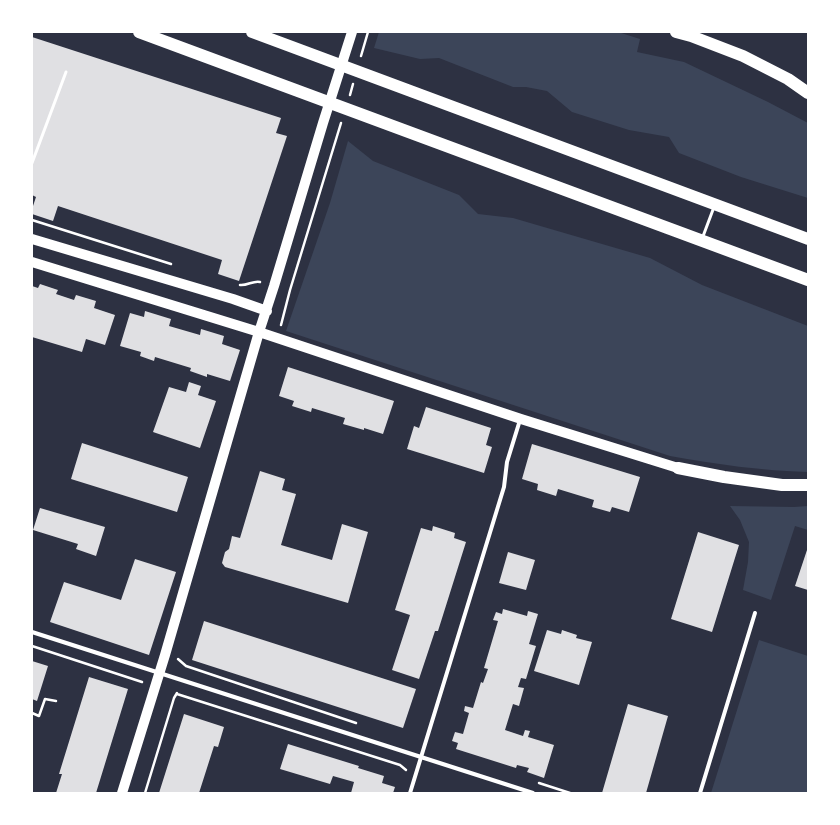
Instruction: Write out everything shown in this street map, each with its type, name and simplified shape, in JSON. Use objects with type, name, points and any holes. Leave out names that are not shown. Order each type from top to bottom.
[{"type":"highway","points":[[139,32],[808,280]]},
{"type":"highway","points":[[252,32],[808,239]]},
{"type":"highway","points":[[676,32],[691,36],[743,56],[788,78],[808,93]]},
{"type":"highway","points":[[678,468],[731,478],[782,485],[808,485]]},
{"type":"main road","points":[[122,793],[160,674],[259,332],[352,32]]},
{"type":"main road","points":[[32,239],[267,310]]},
{"type":"main road","points":[[32,262],[278,338],[678,468]]},
{"type":"street","points":[[410,793],[504,487],[507,462],[521,418]]},
{"type":"street","points":[[700,793],[755,614]]},
{"type":"street","points":[[32,632],[533,793]]},
{"type":"lane","points":[[32,163],[66,72]]},
{"type":"lane","points":[[702,241],[715,204]]},
{"type":"path","points":[[359,63],[363,49]]},
{"type":"path","points":[[348,99],[355,78]]},
{"type":"path","points":[[278,338],[290,290],[342,121]]},
{"type":"path","points":[[32,220],[176,266]]},
{"type":"path","points":[[237,285],[244,286],[257,281],[290,290]]},
{"type":"path","points":[[32,646],[145,682]]},
{"type":"path","points":[[165,655],[179,659],[186,666],[356,723]]},
{"type":"path","points":[[145,793],[174,698],[177,694],[181,681]]},
{"type":"path","points":[[177,694],[400,765],[406,770],[416,773]]},
{"type":"path","points":[[32,713],[39,716],[45,699],[56,701]]},
{"type":"shaded area","points":[[379,32],[618,32],[640,39],[637,52],[684,62],[808,123],[808,198],[741,177],[679,153],[669,137],[629,130],[572,112],[547,91],[526,87],[513,87],[439,58],[420,59],[374,48]]},
{"type":"shaded area","points":[[348,141],[373,161],[459,195],[478,214],[513,218],[650,258],[702,285],[808,326],[808,472],[739,467],[670,456],[286,331],[330,203]]},
{"type":"shaded area","points":[[730,506],[808,506],[808,530],[795,526],[771,600],[743,590],[748,562],[749,542],[740,520]]},
{"type":"shaded area","points":[[759,640],[808,656],[808,793],[711,793]]},
{"type":"building","points":[[32,37],[281,118],[276,133],[287,136],[239,281],[218,274],[222,260],[58,206],[53,221],[32,214],[36,197],[32,195]]},
{"type":"building","points":[[40,284],[58,290],[56,294],[74,300],[76,295],[96,301],[94,308],[115,315],[105,345],[86,339],[82,352],[32,337],[32,286],[38,288]]},
{"type":"building","points":[[145,311],[171,319],[169,326],[200,335],[201,329],[224,336],[222,344],[240,350],[230,381],[207,374],[207,377],[190,371],[191,368],[155,357],[154,361],[140,356],[141,352],[120,346],[130,313],[144,317]]},
{"type":"building","points":[[288,367],[394,401],[383,434],[364,428],[364,430],[343,424],[345,418],[312,408],[311,412],[292,406],[294,401],[279,396]]},
{"type":"building","points":[[189,382],[201,386],[198,395],[216,401],[200,448],[153,432],[169,387],[186,392]]},
{"type":"building","points":[[426,407],[491,428],[486,445],[492,447],[484,473],[407,449],[414,426],[419,428]]},
{"type":"building","points":[[82,443],[188,477],[177,512],[71,479]]},
{"type":"building","points":[[532,444],[640,477],[629,512],[612,507],[610,512],[592,507],[594,500],[558,489],[556,496],[537,490],[538,484],[522,479]]},
{"type":"building","points":[[260,471],[285,479],[282,490],[296,494],[281,545],[332,560],[342,524],[368,532],[348,603],[225,567],[222,563],[225,552],[229,549],[232,536],[240,538]]},
{"type":"building","points":[[40,508],[105,527],[96,556],[76,549],[78,544],[33,530]]},
{"type":"building","points":[[433,526],[455,533],[454,538],[466,542],[438,631],[435,631],[419,679],[392,670],[410,615],[395,610],[421,528],[432,531]]},
{"type":"building","points":[[698,532],[739,545],[712,632],[671,619]]},
{"type":"building","points":[[808,547],[808,590],[795,586]]},
{"type":"building","points":[[508,552],[535,560],[526,590],[499,583]]},
{"type":"building","points":[[135,559],[176,572],[149,655],[50,622],[64,582],[121,600]]},
{"type":"building","points":[[503,609],[527,616],[528,611],[538,614],[529,644],[536,646],[526,679],[521,678],[518,687],[524,688],[519,706],[513,704],[505,730],[523,736],[525,730],[530,731],[528,737],[554,745],[544,778],[527,772],[529,768],[517,765],[516,768],[456,749],[458,743],[452,741],[455,732],[463,734],[469,713],[464,711],[465,706],[473,708],[481,682],[483,683],[488,669],[484,668],[498,621],[493,620],[496,612],[502,614]]},
{"type":"building","points":[[204,621],[416,689],[403,728],[192,660]]},
{"type":"building","points":[[547,630],[561,634],[562,630],[577,635],[576,638],[592,642],[579,685],[534,671]]},
{"type":"building","points":[[32,661],[48,666],[37,701],[32,699]]},
{"type":"building","points":[[89,677],[128,689],[96,793],[56,793],[62,774],[59,774]]},
{"type":"building","points":[[628,704],[668,716],[646,793],[602,793]]},
{"type":"building","points":[[184,714],[224,727],[218,747],[214,746],[199,793],[159,793]]},
{"type":"building","points":[[288,744],[359,766],[358,768],[384,776],[382,783],[395,787],[393,793],[351,793],[354,782],[333,776],[330,784],[280,769]]}]
